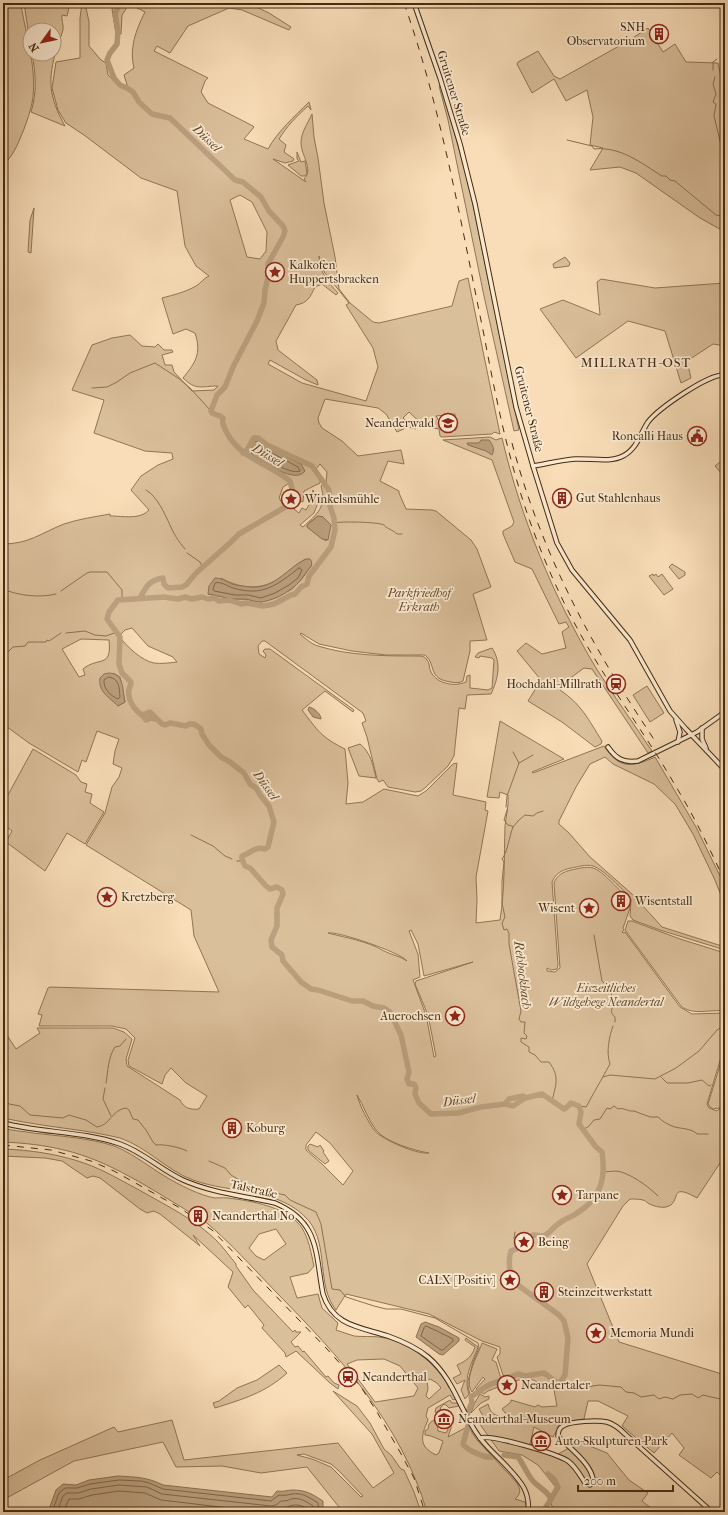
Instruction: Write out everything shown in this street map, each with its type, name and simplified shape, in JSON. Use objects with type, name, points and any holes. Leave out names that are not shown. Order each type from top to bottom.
[{"type":"main road","name":"Gruitener Straße","points":[[414,3],[440,78],[460,144],[476,211],[514,396],[552,529],[565,559],[592,596],[630,640],[664,701],[676,718],[725,770]]},
{"type":"main road","points":[[533,466],[575,459],[607,459],[622,456],[635,446],[648,423],[662,408],[709,378],[725,375]]},
{"type":"main road","points":[[608,747],[617,758],[628,762],[633,762],[643,759],[678,742],[725,712]]},
{"type":"main road","points":[[676,718],[680,732],[678,742]]},
{"type":"main road","points":[[702,728],[702,739],[706,750]]},
{"type":"main road","name":"Talstraße","points":[[3,1123],[90,1137],[119,1144],[138,1152],[170,1173],[194,1185],[256,1198],[286,1208],[304,1222],[312,1238],[325,1302],[331,1311],[338,1318],[354,1326],[393,1338],[424,1354],[434,1362],[448,1380],[480,1438],[524,1489],[528,1498],[528,1512]]},
{"type":"main road","points":[[480,1438],[484,1437],[496,1439],[559,1457],[574,1466],[586,1485],[591,1485],[593,1479],[590,1471],[577,1454],[558,1436],[558,1432],[560,1428],[565,1425],[600,1421],[607,1422],[614,1425],[712,1512]]},
{"type":"green space","points":[[3,3],[23,3],[21,5],[24,22],[22,22],[22,62],[32,62],[34,79],[32,103],[24,129],[12,155],[6,162],[3,153]]},
{"type":"green space","points":[[24,3],[70,3],[67,16],[62,15],[63,30],[62,33],[62,22],[27,22]]},
{"type":"green space","points":[[82,3],[85,3],[89,22],[89,46],[101,60],[106,63],[108,75],[116,82],[128,88],[124,75],[134,68],[132,53],[134,39],[145,12],[129,4],[122,15],[121,34],[116,34],[112,9],[115,3],[248,3],[269,13],[291,27],[289,30],[242,10],[229,8],[188,26],[170,53],[157,46],[154,51],[208,78],[205,81],[201,92],[208,103],[253,126],[254,127],[244,139],[268,149],[281,130],[309,102],[311,110],[308,106],[292,122],[279,139],[286,145],[284,152],[294,159],[293,161],[285,163],[273,159],[306,182],[304,179],[308,171],[301,139],[303,131],[312,114],[324,203],[335,257],[339,289],[350,303],[373,322],[379,323],[452,306],[459,281],[468,278],[500,434],[494,432],[492,434],[442,437],[440,436],[439,429],[424,426],[409,412],[403,418],[416,429],[408,427],[397,432],[386,414],[378,408],[325,399],[318,418],[322,428],[342,441],[358,456],[401,450],[404,464],[388,461],[380,481],[399,491],[406,509],[436,511],[471,540],[477,549],[491,587],[473,594],[487,640],[470,641],[470,651],[463,681],[456,683],[438,678],[435,675],[429,659],[425,655],[386,655],[352,651],[319,644],[301,633],[300,634],[315,645],[342,652],[368,655],[423,656],[428,661],[430,671],[442,682],[457,684],[466,682],[467,676],[470,675],[470,688],[488,690],[492,688],[494,660],[492,658],[480,656],[479,658],[475,657],[478,653],[492,648],[497,659],[498,671],[496,683],[491,694],[467,695],[465,709],[459,708],[454,756],[448,766],[426,787],[421,791],[415,792],[388,787],[383,780],[379,782],[377,779],[367,737],[362,723],[366,721],[363,713],[265,641],[262,641],[258,646],[259,654],[265,658],[266,655],[263,651],[265,649],[270,649],[354,710],[353,712],[325,691],[302,710],[320,733],[345,749],[348,783],[346,804],[363,802],[384,789],[418,796],[426,791],[453,764],[457,763],[453,795],[486,802],[485,810],[488,811],[476,877],[476,923],[500,920],[504,885],[505,826],[508,795],[500,792],[499,798],[487,797],[500,721],[564,759],[532,772],[533,773],[604,746],[615,759],[626,764],[639,763],[655,757],[696,827],[725,886],[725,905],[693,834],[675,804],[654,784],[613,764],[605,757],[590,764],[576,787],[559,821],[559,824],[590,857],[632,894],[662,927],[725,947],[725,950],[633,920],[630,916],[631,899],[607,875],[593,866],[585,865],[565,870],[557,874],[552,882],[558,965],[557,969],[551,970],[547,968],[547,971],[555,972],[560,968],[555,880],[561,874],[571,870],[587,867],[593,868],[607,877],[630,901],[630,908],[623,928],[624,930],[622,932],[625,932],[680,1007],[692,1014],[725,1013],[725,1044],[707,1104],[709,1108],[717,1111],[719,1109],[725,1109],[725,1157],[697,1198],[688,1193],[678,1192],[674,1202],[666,1207],[654,1206],[643,1200],[630,1199],[623,1206],[587,1264],[619,1342],[725,1375],[725,1480],[717,1472],[711,1478],[679,1455],[684,1448],[672,1433],[654,1453],[622,1426],[628,1416],[598,1401],[588,1401],[584,1419],[562,1425],[553,1437],[534,1427],[530,1444],[558,1454],[580,1442],[607,1453],[629,1480],[648,1493],[642,1501],[656,1512],[554,1512],[551,1503],[558,1490],[538,1465],[522,1455],[499,1451],[479,1423],[483,1416],[479,1409],[488,1404],[494,1414],[505,1418],[506,1414],[502,1409],[511,1402],[511,1400],[535,1407],[538,1405],[542,1407],[557,1406],[553,1385],[537,1387],[537,1382],[530,1379],[517,1380],[506,1384],[505,1381],[508,1380],[506,1377],[504,1378],[497,1357],[500,1354],[500,1347],[482,1341],[429,1314],[346,1294],[336,1310],[326,1289],[319,1242],[315,1231],[309,1221],[297,1210],[284,1202],[254,1193],[223,1188],[193,1180],[183,1176],[139,1147],[120,1138],[3,1118],[3,1029],[16,1049],[40,1033],[37,1028],[113,1028],[124,1032],[132,1039],[126,1059],[127,1066],[180,1100],[185,1107],[190,1109],[199,1109],[207,1096],[186,1083],[171,1068],[165,1075],[162,1084],[129,1066],[128,1060],[135,1038],[126,1029],[112,1026],[39,1026],[42,1015],[38,1014],[48,988],[50,987],[219,992],[194,936],[191,910],[86,845],[105,813],[112,787],[119,777],[122,768],[113,764],[119,739],[97,731],[86,762],[82,760],[78,772],[29,743],[3,724],[3,544],[12,544],[28,540],[64,524],[81,519],[110,514],[110,516],[131,517],[145,513],[149,510],[131,490],[141,476],[158,465],[173,459],[172,453],[145,451],[94,433],[104,400],[72,390],[92,345],[112,338],[130,335],[142,346],[155,347],[158,344],[164,350],[172,350],[173,352],[162,355],[165,365],[172,365],[174,372],[192,391],[214,390],[218,386],[199,387],[192,385],[183,378],[191,368],[196,358],[198,347],[197,340],[195,333],[186,329],[173,334],[162,298],[192,288],[209,276],[196,266],[185,246],[177,191],[141,178],[66,123],[58,110],[52,88],[56,62],[80,58],[80,18]],"holes":[[[240,195],[252,202],[267,232],[266,251],[260,259],[247,257],[230,200]],[[319,256],[322,268],[349,303],[346,305],[373,348],[378,367],[366,401],[302,383],[268,364],[270,360],[318,385],[317,380],[278,350],[276,341],[296,305],[306,301],[310,297],[315,287],[322,284],[336,295],[338,293],[322,272]],[[455,414],[456,430],[445,431],[436,416]],[[256,441],[301,464],[251,450]],[[320,464],[327,472],[326,482],[321,486],[323,493],[322,505],[320,510],[303,527],[300,525],[314,513],[318,503],[313,490],[310,503],[306,510],[302,508],[299,513],[294,509],[301,501],[303,502],[304,491],[320,483],[323,479],[316,469]],[[291,482],[293,486],[292,493],[297,495],[291,505],[285,508],[279,498],[283,487]],[[318,516],[323,517],[327,522],[326,541],[307,527],[310,522]],[[306,559],[312,565],[292,589],[277,597],[261,602],[208,594],[221,578],[244,586],[259,586],[274,582]],[[132,628],[148,646],[173,657],[177,662],[154,663],[144,659],[130,648],[119,636],[125,630]],[[81,639],[109,640],[109,649],[106,658],[83,669],[85,675],[79,677],[62,649]],[[113,673],[120,677],[125,702],[118,706],[115,703]],[[411,930],[418,944],[424,976],[473,962],[416,981],[415,984],[428,1015],[436,1056],[434,1057],[426,1015],[413,980],[420,977],[418,954],[409,931]],[[328,933],[334,933],[368,943],[402,957],[407,961],[364,942]],[[357,1095],[376,1130],[393,1142],[385,1139],[375,1131],[367,1119]],[[316,1132],[330,1143],[353,1171],[343,1185],[306,1150],[306,1145]],[[393,1142],[416,1150],[429,1153],[417,1152]]]},
{"type":"green space","points":[[648,28],[663,52],[675,44],[686,62],[718,63],[725,94],[725,232],[700,218],[636,173],[620,167],[590,170],[603,148],[590,145],[593,117],[587,90],[566,101],[554,79],[532,93],[517,64],[538,51],[554,76],[560,79],[628,41]]},
{"type":"green space","points":[[33,62],[53,62],[51,88],[56,106],[65,126],[31,112],[34,98]]},
{"type":"green space","points":[[441,85],[469,185],[519,430],[514,431],[484,296],[448,120],[439,86]]},
{"type":"green space","points":[[297,152],[301,162],[305,161],[307,173],[305,176],[301,176],[288,165],[299,161],[297,159]]},
{"type":"green space","points":[[34,208],[31,253],[28,252],[30,220]]},
{"type":"green space","points":[[565,257],[570,263],[569,266],[554,268],[553,264]]},
{"type":"green space","points":[[601,279],[655,288],[725,283],[725,346],[713,344],[687,361],[691,378],[681,383],[665,331],[628,321],[576,358],[540,309],[563,300],[600,315],[597,282]]},
{"type":"green space","points":[[490,437],[496,440],[502,438],[519,498],[540,556],[552,585],[580,641],[596,668],[652,751],[648,753],[592,669],[584,668],[565,682],[560,690],[579,707],[602,741],[601,744],[595,747],[562,722],[528,701],[541,680],[517,651],[526,643],[542,654],[566,648],[562,632],[569,627],[566,622],[559,624],[532,569],[515,562],[503,534],[503,531],[512,526],[514,522],[492,460],[443,440]]},
{"type":"green space","points":[[725,458],[725,470],[721,473],[715,466]]},
{"type":"green space","points":[[672,564],[685,572],[685,575],[679,579],[669,567]]},
{"type":"green space","points":[[653,574],[654,576],[656,574],[658,577],[662,574],[673,589],[664,595],[649,576]]},
{"type":"green space","points":[[647,686],[664,713],[650,722],[633,695]]},
{"type":"green space","points":[[360,744],[369,755],[373,764],[376,778],[359,776],[348,748]]},
{"type":"green space","points":[[33,749],[76,775],[81,782],[87,784],[85,792],[92,794],[90,803],[104,812],[85,844],[67,833],[45,871],[6,842],[12,831],[3,824],[3,804]]},
{"type":"green space","points":[[628,921],[632,921],[680,939],[725,953],[725,1011],[691,1011],[681,1006],[625,930]]},
{"type":"green space","points":[[725,1049],[725,1107],[713,1109],[708,1104]]},
{"type":"green space","points":[[3,1128],[105,1143],[126,1151],[183,1186],[212,1198],[228,1198],[258,1203],[279,1210],[288,1215],[302,1228],[310,1246],[314,1266],[308,1273],[290,1277],[297,1298],[318,1294],[322,1308],[338,1323],[336,1330],[354,1336],[389,1339],[410,1348],[429,1362],[444,1379],[449,1388],[450,1387],[456,1399],[453,1400],[450,1395],[428,1408],[426,1416],[428,1420],[423,1436],[426,1448],[436,1455],[439,1453],[443,1441],[425,1435],[425,1431],[428,1429],[429,1424],[432,1421],[437,1420],[438,1431],[446,1433],[450,1425],[451,1418],[451,1428],[448,1437],[465,1428],[469,1428],[477,1440],[517,1483],[520,1492],[515,1499],[525,1502],[525,1512],[427,1512],[416,1480],[401,1449],[384,1420],[345,1366],[300,1316],[240,1254],[202,1219],[202,1215],[196,1211],[193,1214],[131,1177],[98,1161],[64,1150],[3,1142]],"holes":[[[276,1229],[286,1244],[264,1260],[256,1256],[249,1248],[259,1234]],[[384,1359],[400,1366],[418,1388],[414,1396],[375,1402],[347,1364],[357,1360]],[[430,1379],[437,1383],[441,1388],[429,1399],[426,1396],[428,1389],[427,1381]]]},
{"type":"green space","points":[[310,1144],[318,1147],[320,1145],[329,1161],[325,1164],[308,1150],[308,1146]]},
{"type":"green space","points":[[3,1149],[34,1151],[74,1160],[91,1166],[141,1191],[200,1226],[220,1244],[236,1264],[253,1290],[293,1332],[295,1330],[296,1332],[301,1332],[291,1342],[295,1347],[298,1346],[303,1352],[304,1351],[326,1377],[328,1376],[334,1383],[339,1385],[338,1389],[296,1351],[286,1357],[285,1353],[262,1328],[264,1325],[248,1305],[245,1308],[228,1287],[233,1272],[193,1235],[200,1246],[160,1214],[154,1211],[147,1213],[140,1209],[100,1178],[93,1176],[87,1178],[62,1161],[45,1158],[3,1156]]},
{"type":"green space","points":[[466,1338],[478,1347],[469,1370],[467,1388],[469,1394],[465,1399],[461,1390],[465,1380],[457,1384],[453,1378],[461,1374],[457,1365],[468,1358],[475,1347],[465,1340]]},
{"type":"green space","points":[[482,1343],[497,1349],[492,1360],[496,1362],[501,1379],[486,1385],[478,1391],[476,1389],[485,1379],[483,1377],[472,1392],[469,1381],[470,1374]]},
{"type":"green space","points":[[279,1365],[287,1373],[279,1380],[270,1386],[244,1398],[215,1408],[213,1403],[219,1401],[237,1388],[257,1380]]},
{"type":"green space","points":[[502,1382],[503,1385],[484,1394],[481,1392],[488,1387]]},
{"type":"green space","points":[[333,1391],[357,1406],[370,1423],[384,1449],[391,1455],[401,1469],[404,1470],[421,1512],[343,1512],[307,1467],[261,1473],[222,1466],[176,1467],[163,1442],[74,1461],[3,1500],[3,1480],[40,1460],[114,1427],[118,1432],[172,1420],[184,1460],[338,1443],[373,1488],[394,1473],[372,1434]],"holes":[[[304,1454],[331,1464],[338,1470],[363,1496],[361,1497],[331,1467],[312,1459],[297,1455]]]},
{"type":"green space","points":[[480,1394],[485,1397],[489,1396],[489,1399],[481,1403],[471,1413],[474,1404]]},
{"type":"green space","points":[[450,1400],[452,1403],[457,1403],[459,1406],[449,1408],[444,1404],[441,1407],[439,1414],[435,1412],[436,1408]]},
{"type":"water","points":[[481,440],[489,440],[493,449],[492,455],[486,451],[468,445],[467,443],[479,443]]},
{"type":"water","points":[[256,441],[301,464],[305,471],[300,475],[287,474],[252,455],[251,450],[253,443]]},
{"type":"water","points":[[318,516],[323,517],[331,525],[328,540],[322,539],[307,527],[307,525]]},
{"type":"water","points":[[306,559],[310,559],[312,563],[297,584],[286,593],[273,599],[259,602],[208,594],[209,586],[215,578],[222,579],[236,585],[259,587],[280,578]]},
{"type":"water","points":[[109,673],[118,676],[122,683],[125,702],[118,706],[102,691],[100,678],[104,674]]},
{"type":"water","points":[[309,707],[320,715],[321,719],[313,717],[308,710]]},
{"type":"water","points":[[425,1322],[439,1327],[459,1338],[459,1341],[443,1355],[439,1354],[416,1337],[421,1324]]},
{"type":"water","points":[[118,1476],[146,1479],[163,1485],[272,1497],[277,1491],[302,1491],[312,1494],[323,1501],[323,1512],[48,1512],[56,1490],[63,1484],[76,1485],[89,1480]]},
{"type":"waterway","name":"Düssel","points":[[120,3],[115,14],[118,31],[117,44],[107,60],[114,78],[120,85],[133,92],[139,102],[152,114],[170,118],[235,180],[243,182],[261,197],[269,211],[283,226],[285,231],[268,264],[268,278],[264,303],[257,321],[233,367],[225,387],[217,395],[211,411],[212,413],[223,418],[223,424],[227,433],[239,449],[290,481],[292,489],[286,501],[287,506],[239,534],[196,573],[186,585],[182,587],[168,588],[164,584],[163,578],[154,580],[148,585],[140,598]]},
{"type":"waterway","points":[[713,70],[713,62],[717,59]]},
{"type":"waterway","points":[[715,77],[713,84],[716,94],[713,102],[716,104],[714,116],[721,145],[724,147],[725,164]]},
{"type":"waterway","points":[[567,140],[592,146],[594,149],[613,150],[630,156],[662,176],[666,176],[670,180],[675,181],[716,215],[725,217]]},
{"type":"waterway","points":[[92,388],[107,387],[130,373],[155,363],[190,388],[211,411]]},
{"type":"waterway","name":"Düssel","points":[[243,453],[247,450],[254,438],[258,438],[267,445],[312,466],[329,490],[330,506],[334,518],[335,530],[331,547],[309,576],[307,584],[301,587],[295,594],[274,604],[263,606],[247,603],[241,604],[229,600],[219,601],[215,598],[208,599],[202,597],[192,599],[185,597],[178,599],[164,597],[118,600],[109,612],[107,619],[120,637],[119,664],[122,673],[131,682],[129,697],[132,704],[142,715],[150,712],[162,724],[165,725],[170,723],[186,726],[189,724],[194,724],[201,729],[202,734],[209,745],[221,757],[244,773],[250,784],[256,788],[269,806],[274,822],[268,847],[265,849],[258,848],[253,850],[242,856],[242,859],[245,866],[250,868],[266,886],[270,889],[277,887],[282,890],[283,894],[277,908],[277,926],[271,940],[272,947],[282,955],[283,961],[301,982],[311,989],[352,1001],[363,1001],[373,1006],[384,1008],[390,1012],[401,1035],[409,1072],[407,1079],[409,1084],[414,1084],[416,1088],[415,1094],[419,1103],[431,1114],[458,1113],[481,1107],[505,1104],[509,1099],[523,1096],[525,1098],[542,1094],[564,1109],[571,1103],[579,1106],[581,1112],[579,1124],[596,1147],[602,1152],[602,1179],[597,1194],[592,1201],[575,1214],[565,1219],[549,1233],[544,1236],[533,1235],[519,1248],[511,1251],[511,1276],[515,1283],[559,1315],[564,1321],[568,1338],[565,1375],[559,1384],[544,1373],[525,1376],[518,1374],[491,1384],[471,1397],[472,1402],[467,1415],[468,1426],[463,1444],[468,1449],[476,1453],[492,1457]]},
{"type":"waterway","points":[[146,490],[154,497],[163,510],[174,534],[185,549]]},
{"type":"waterway","points":[[334,523],[375,523],[384,525],[397,534],[402,534]]},
{"type":"waterway","points":[[187,553],[200,562],[202,566]]},
{"type":"waterway","points":[[61,591],[87,573],[107,572],[122,590],[122,599]]},
{"type":"waterway","points":[[3,589],[30,596],[56,594]]},
{"type":"waterway","points":[[66,633],[85,631],[95,635],[106,636],[117,632]]},
{"type":"waterway","points":[[3,653],[9,651],[13,647],[25,646],[28,642],[49,641],[61,633]]},
{"type":"waterway","points":[[142,715],[146,720],[151,718],[155,719]]},
{"type":"waterway","name":"Rehbockbach","points":[[506,807],[507,796],[519,763],[513,752]]},
{"type":"waterway","points":[[519,763],[533,755]]},
{"type":"waterway","name":"Rehbockbach","points":[[507,810],[504,820],[508,825],[513,827],[506,852],[502,859],[504,862],[502,903],[505,917],[502,923],[504,930],[507,929],[509,933],[509,944],[521,1011],[519,1019],[521,1022],[525,1022],[524,1033],[527,1036],[526,1039],[521,1038],[521,1042],[529,1047],[529,1052],[535,1055],[541,1062],[549,1062],[555,1072],[556,1081],[552,1101]]},
{"type":"waterway","points":[[513,827],[525,815],[533,816],[543,811]]},
{"type":"waterway","points":[[191,835],[213,846],[225,856],[232,859]]},
{"type":"waterway","name":"Düssel","points":[[237,861],[242,861]]},
{"type":"waterway","points":[[594,935],[602,981],[608,987]]},
{"type":"waterway","points":[[610,990],[614,1004],[612,1013],[615,1017],[615,1022]]},
{"type":"waterway","points":[[603,1077],[610,1075],[655,1079],[676,1068],[699,1051],[717,1030],[725,1025]]},
{"type":"waterway","points":[[579,1106],[586,1107],[610,1064],[608,1045],[613,1026]]},
{"type":"waterway","points":[[106,1083],[113,1051],[115,1047],[120,1046],[126,1039]]},
{"type":"waterway","points":[[661,1077],[667,1083],[688,1083],[702,1080],[709,1086],[711,1085]]},
{"type":"waterway","points":[[105,1088],[103,1099],[111,1116]]},
{"type":"waterway","points":[[505,1104],[513,1106],[525,1098]]},
{"type":"waterway","points":[[3,1099],[9,1104],[20,1106],[30,1115],[63,1118],[69,1115],[86,1120],[97,1127],[102,1126],[117,1112],[126,1108],[129,1110],[133,1119],[138,1120],[156,1145],[172,1146],[187,1151]]},
{"type":"waterway","points":[[583,1130],[594,1120],[600,1119],[607,1108],[610,1109],[614,1106],[618,1109],[634,1111],[650,1117],[658,1117],[670,1125],[689,1130],[697,1134],[708,1134]]},
{"type":"waterway","points":[[209,1161],[225,1168],[231,1175],[249,1186],[260,1190],[285,1195],[290,1200],[316,1212],[321,1224],[332,1289],[340,1290],[346,1297],[374,1306],[386,1309],[401,1309],[435,1318],[478,1343],[479,1348],[473,1362],[468,1381],[471,1397]]},
{"type":"waterway","points":[[603,1172],[616,1171],[627,1174],[644,1184],[658,1196]]},
{"type":"waterway","points":[[514,1238],[515,1232]]},
{"type":"waterway","points":[[514,1239],[518,1244],[517,1248]]},
{"type":"waterway","points":[[563,1381],[580,1387]]},
{"type":"waterway","points":[[587,1387],[599,1385],[621,1387],[626,1392],[634,1393],[641,1397],[654,1395],[659,1399],[665,1397],[673,1399],[680,1395],[692,1394],[698,1398],[703,1395],[725,1400]]},
{"type":"waterway","name":"Düssel","points":[[504,1455],[518,1457],[533,1481],[549,1496],[551,1499],[543,1512]]},
{"type":"waterway","name":"Düssel","points":[[548,1474],[554,1479],[558,1487],[551,1499]]},
{"type":"railway","points":[[404,3],[440,126],[459,210],[502,423],[519,489],[533,531],[559,592],[579,631],[601,669],[657,755],[682,797],[702,833],[725,882]]},
{"type":"railway","points":[[512,443],[528,497],[560,577],[600,653],[655,741]]},
{"type":"railway","points":[[3,1145],[51,1150],[91,1161],[114,1171],[180,1208],[212,1230],[327,1349],[361,1387],[377,1412],[414,1478],[425,1512]]},
{"type":"place","name":"SNH Observatorium","points":[[659,34]]},
{"type":"place","name":"Kalkofen Huppertsbracken","points":[[275,272]]},
{"type":"place","name":"Neanderwald","points":[[448,423]]},
{"type":"place","name":"Roncalli Haus","points":[[697,436]]},
{"type":"place","name":"Gut Stahlenhaus","points":[[562,498]]},
{"type":"place","name":"Winkelsmühle","points":[[291,499]]},
{"type":"place","name":"Hochdahl-Millrath","points":[[616,684]]},
{"type":"place","name":"Kretzberg","points":[[107,897]]},
{"type":"place","name":"Wisentstall","points":[[621,901]]},
{"type":"place","name":"Wisent","points":[[589,908]]},
{"type":"place","name":"Auerochsen","points":[[455,1016]]},
{"type":"place","name":"Koburg","points":[[232,1128]]},
{"type":"place","name":"Tarpane","points":[[562,1195]]},
{"type":"place","name":"Neanderthal No","points":[[198,1216]]},
{"type":"place","name":"Being","points":[[524,1242]]},
{"type":"place","name":"CALX [Positiv]","points":[[510,1280]]},
{"type":"place","name":"Steinzeitwerkstatt","points":[[544,1292]]},
{"type":"place","name":"Memoria Mundi","points":[[596,1333]]},
{"type":"place","name":"Neanderthal","points":[[348,1377]]},
{"type":"place","name":"Neandertaler","points":[[507,1385]]},
{"type":"place","name":"Neanderthal-Museum","points":[[444,1419]]},
{"type":"place","name":"Auto-Skulpturen-Park","points":[[541,1441]]},
{"type":"district","name":"MILLRATH-OST","points":[[636,362]]},
{"type":"park label","name":"Parkfriedhof Erkrath","points":[[419,600]]},
{"type":"park label","name":"Eiszeitliches Wildgehege Neandertal","points":[[606,995]]}]
